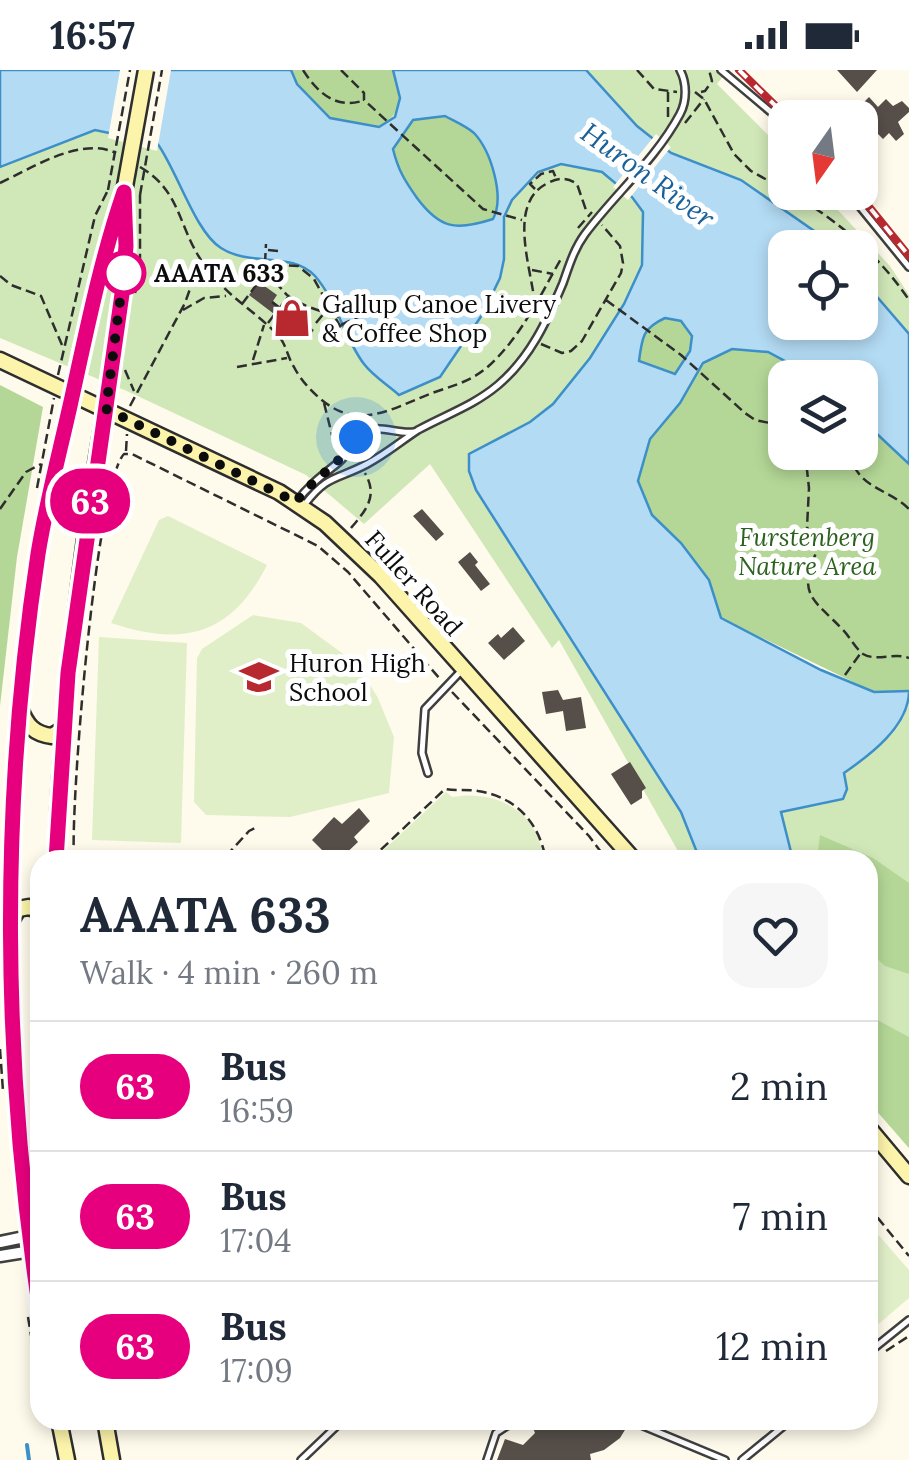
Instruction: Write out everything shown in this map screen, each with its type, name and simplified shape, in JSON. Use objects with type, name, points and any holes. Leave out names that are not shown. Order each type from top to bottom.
[{"type":"main road","points":[[30,1244],[3,1048],[20,708],[40,544],[146,70]]},
{"type":"main road","points":[[56,850],[62,730],[124,262],[116,191]]},
{"type":"main road","name":"Fuller Road","points":[[0,360],[300,504],[381,576],[625,850]]},
{"type":"main road","points":[[20,708],[35,732],[52,736],[62,730]]},
{"type":"main road","points":[[10,924],[18,909],[30,909]]},
{"type":"main road","points":[[878,1139],[909,1176]]},
{"type":"main road","points":[[61,1430],[67,1460]]},
{"type":"main road","points":[[106,1430],[112,1460]]},
{"type":"street","points":[[0,1242],[30,1244]]},
{"type":"street","points":[[0,1256],[30,1244]]},
{"type":"lane","points":[[300,504],[315,479],[343,459],[356,437],[374,429],[416,431],[453,415],[515,368],[536,341],[576,248],[663,140],[684,103],[684,77],[680,70]]},
{"type":"lane","points":[[721,70],[768,110]]},
{"type":"lane","points":[[863,210],[909,267]]},
{"type":"lane","points":[[300,504],[326,480],[392,451],[416,431]]},
{"type":"lane","points":[[428,773],[422,753],[424,709],[462,670]]},
{"type":"lane","points":[[878,1345],[909,1320]]},
{"type":"lane","points":[[302,1460],[333,1430]]},
{"type":"lane","points":[[487,1460],[501,1430]]},
{"type":"lane","points":[[653,1430],[725,1460]]},
{"type":"lane","points":[[742,1460],[779,1430]]},
{"type":"path","points":[[62,358],[95,216],[116,191],[130,70]]},
{"type":"path","points":[[140,196],[162,70]]},
{"type":"path","points":[[303,70],[328,99],[352,104],[364,100]]},
{"type":"path","points":[[341,70],[380,116],[482,209],[522,220]]},
{"type":"path","points":[[637,70],[648,84],[680,92]]},
{"type":"path","points":[[710,70],[711,83],[705,91],[696,92],[734,154],[768,180]]},
{"type":"path","points":[[668,92],[668,122]]},
{"type":"path","points":[[0,183],[47,162],[94,148],[104,148],[126,159]]},
{"type":"path","points":[[140,167],[160,179],[170,193],[200,260],[230,297],[279,336],[297,373],[328,405],[362,416],[403,408],[473,380],[511,342],[564,254]]},
{"type":"path","points":[[536,190],[530,184],[541,174],[553,171],[556,179]]},
{"type":"path","points":[[534,306],[522,220],[536,190],[556,179],[578,184],[589,216],[576,233]]},
{"type":"path","points":[[817,210],[846,228],[874,255],[909,300]]},
{"type":"path","points":[[536,341],[551,351],[571,352],[582,341],[619,278],[624,262],[617,240],[601,224]]},
{"type":"path","points":[[265,264],[266,244]]},
{"type":"path","points":[[266,250],[278,251]]},
{"type":"path","points":[[130,404],[182,310],[200,260]]},
{"type":"path","points":[[241,305],[260,280],[260,264],[298,266],[314,279],[346,337],[333,345]]},
{"type":"path","points":[[532,270],[554,274]]},
{"type":"path","points":[[0,276],[11,285],[40,296],[63,347]]},
{"type":"path","points":[[260,280],[275,281],[288,296],[315,311],[326,312]]},
{"type":"path","points":[[252,363],[265,324],[288,296]]},
{"type":"path","points":[[182,310],[204,298],[230,297]]},
{"type":"path","points":[[606,300],[680,354],[755,420],[768,422]]},
{"type":"path","points":[[336,318],[352,309],[349,301],[340,306]]},
{"type":"path","points":[[272,302],[286,313]]},
{"type":"path","points":[[316,323],[330,308]]},
{"type":"path","points":[[340,326],[358,317]]},
{"type":"path","points":[[344,334],[362,325]]},
{"type":"path","points":[[236,367],[289,358]]},
{"type":"path","points":[[126,372],[136,393]]},
{"type":"path","points":[[49,424],[53,402]]},
{"type":"path","points":[[344,449],[342,434],[362,416]]},
{"type":"path","points":[[74,850],[82,698],[96,577],[114,475],[125,447],[292,531],[328,554],[600,850]]},
{"type":"path","points":[[0,509],[26,472],[42,464]]},
{"type":"path","points":[[807,470],[808,527],[817,551],[808,575],[816,606],[861,653],[909,658]]},
{"type":"path","points":[[856,470],[875,489],[897,496],[909,509]]},
{"type":"path","points":[[328,554],[336,546]]},
{"type":"path","points":[[844,675],[861,653]]},
{"type":"path","points":[[381,850],[446,789],[471,790],[510,800],[534,824],[543,850]]},
{"type":"path","points":[[231,850],[248,831],[257,827]]},
{"type":"path","points":[[878,1218],[909,1256]]},
{"type":"path","points":[[884,1352],[909,1336]]},
{"type":"green space","points":[[0,70],[728,70],[717,84],[768,135],[768,210],[838,210],[856,230],[782,230],[643,212],[642,265],[727,325],[590,358],[553,404],[530,422],[469,454],[681,812],[696,850],[677,850],[559,640],[552,648],[430,464],[364,524],[306,475],[129,392],[0,338]]},
{"type":"green space","points":[[291,70],[393,70],[399,102],[393,115],[380,127],[330,118],[297,84]]},
{"type":"green space","points":[[445,116],[474,133],[486,151],[496,187],[492,219],[450,225],[433,216],[405,181],[393,149],[413,120]]},
{"type":"green space","points":[[878,253],[909,295],[909,334],[878,298]]},
{"type":"green space","points":[[665,317],[681,321],[692,335],[690,351],[675,374],[639,361],[645,334]]},
{"type":"green space","name":"Furstenberg Nature Area","points":[[732,349],[768,352],[783,360],[768,360],[768,470],[878,470],[878,436],[909,465],[909,691],[874,692],[721,618],[709,580],[652,515],[638,481],[650,438],[703,363]]},
{"type":"green space","points":[[0,385],[43,407],[17,557],[0,706]]},
{"type":"green space","points":[[168,516],[267,565],[238,607],[203,630],[161,634],[111,623],[159,520]]},
{"type":"green space","points":[[253,615],[301,623],[357,664],[378,698],[394,737],[389,793],[290,817],[206,815],[194,802],[197,658],[202,649]]},
{"type":"green space","points":[[99,637],[187,643],[181,843],[92,840]]},
{"type":"green space","points":[[909,702],[909,1148],[878,1112],[878,850],[790,850],[781,812],[825,804],[847,789],[844,773],[860,762]]},
{"type":"green space","points":[[446,792],[452,797],[484,797],[513,808],[534,829],[541,850],[384,850]]},
{"type":"green space","points":[[820,835],[855,850],[818,850]]},
{"type":"green space","points":[[878,861],[909,883],[909,974],[878,959]]},
{"type":"green space","points":[[878,1020],[909,1037],[909,1148],[878,1112]]},
{"type":"green space","points":[[878,1234],[909,1270],[909,1298],[878,1324]]},
{"type":"water","name":"Huron River","points":[[0,70],[291,70],[297,84],[330,118],[379,127],[395,117],[400,98],[393,70],[586,70],[637,126],[671,153],[741,180],[768,199],[768,210],[784,210],[813,230],[768,230],[768,340],[878,340],[878,298],[909,334],[909,464],[878,435],[878,360],[783,360],[768,352],[732,349],[703,363],[680,403],[650,439],[638,481],[652,515],[681,543],[709,580],[721,618],[821,670],[874,692],[909,691],[895,728],[844,773],[847,789],[843,799],[781,812],[790,850],[696,850],[681,812],[476,490],[469,471],[469,454],[530,422],[553,404],[590,358],[624,304],[642,265],[643,212],[632,197],[602,172],[561,164],[538,172],[512,200],[504,217],[500,278],[482,315],[440,377],[399,395],[364,364],[329,297],[306,268],[232,254],[212,240],[157,143],[95,130],[0,167]],"holes":[[[445,116],[474,133],[494,174],[496,210],[493,219],[450,225],[433,216],[417,198],[405,181],[393,149],[413,120]],[[665,318],[681,321],[692,336],[690,351],[675,374],[639,361],[645,334]]]},
{"type":"pier","points":[[120,70],[171,70],[157,151],[108,138]]},
{"type":"pier","points":[[656,134],[671,147],[628,200],[613,187]]},
{"type":"building","points":[[837,70],[877,70],[857,92]]},
{"type":"building","points":[[886,99],[893,106],[902,101],[909,108],[898,122],[904,134],[896,141],[889,133],[883,139],[878,134],[878,107]]},
{"type":"building","points":[[259,282],[277,295],[273,301],[287,312],[292,305],[306,317],[303,322],[314,330],[307,339],[249,295]]},
{"type":"building","points":[[422,509],[444,534],[436,541],[413,516]]},
{"type":"building","points":[[470,552],[490,584],[481,591],[458,562]]},
{"type":"building","points":[[513,627],[525,641],[504,660],[488,643]]},
{"type":"building","points":[[558,690],[563,700],[581,697],[586,728],[566,731],[563,711],[546,714],[542,692]]},
{"type":"building","points":[[630,762],[646,788],[642,798],[631,805],[611,774]]},
{"type":"building","points":[[359,808],[370,821],[354,837],[358,842],[350,850],[322,850],[312,840],[334,817],[342,824]]},
{"type":"building","points":[[534,1430],[625,1430],[604,1450],[590,1454],[591,1460],[497,1460],[505,1439],[523,1445]]},
{"type":"waterway","points":[[27,1445],[29,1460]]},
{"type":"railway","points":[[739,70],[770,100]]},
{"type":"railway","points":[[872,210],[909,256]]},
{"type":"bus line","name":"63","points":[[30,1243],[16,1100],[10,924],[20,708],[42,532],[108,240],[124,192],[126,246],[122,294],[68,673],[56,850]]},
{"type":"place","name":"AAATA 633","points":[[124,273]]},
{"type":"place","name":"Gallup Canoe Livery & Coffee Shop","points":[[292,318]]},
{"type":"place","name":"Huron High School","points":[[259,677]]},
{"type":"route","points":[[124,273],[106,409],[296,502],[315,479],[343,459],[356,437]]}]
